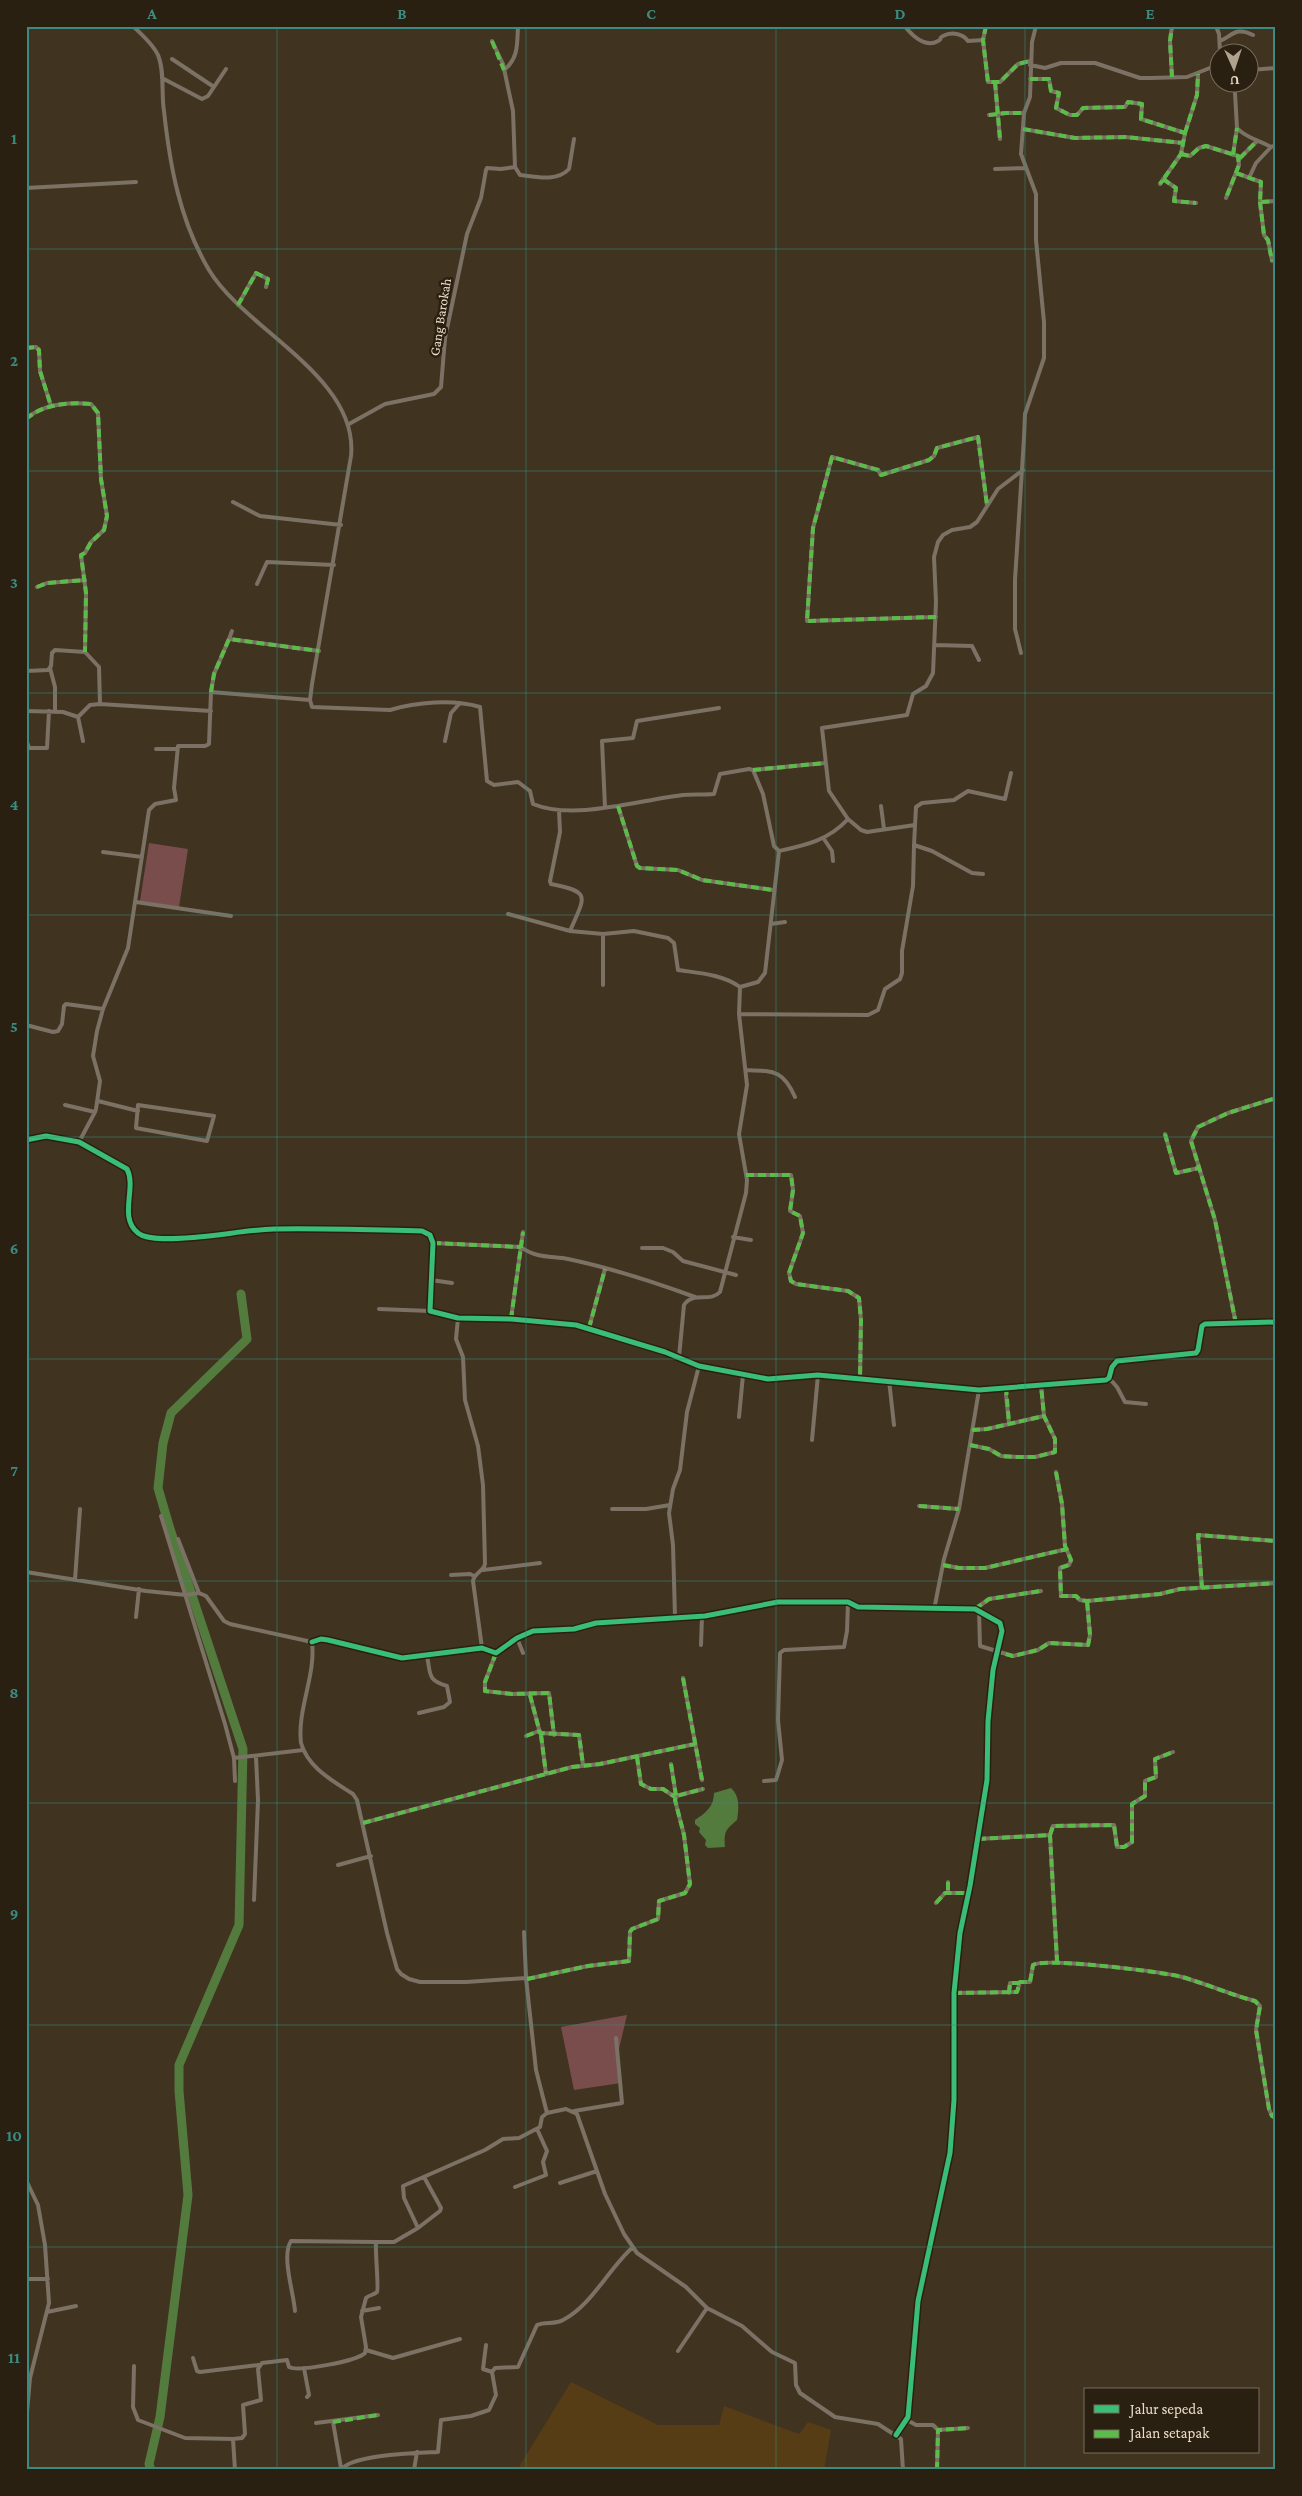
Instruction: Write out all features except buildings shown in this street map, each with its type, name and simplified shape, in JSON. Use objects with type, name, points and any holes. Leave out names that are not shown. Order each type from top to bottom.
[{"type":"street","points":[[133,26],[157,54],[162,78],[170,162],[180,203],[191,234],[210,272],[238,305],[308,366],[341,408],[349,424],[352,450],[341,525],[310,700],[314,707],[390,710],[402,706],[460,703],[480,708],[487,781],[494,785],[518,782],[530,791],[533,804],[547,810],[618,806],[682,796],[714,794],[720,774],[749,769],[825,763]]},
{"type":"street","points":[[504,70],[510,65],[516,55],[518,26]]},
{"type":"street","points":[[911,26],[907,29],[916,39],[925,43],[933,43],[943,36],[959,34],[968,40],[983,40]]},
{"type":"street","points":[[986,26],[983,40],[987,57],[986,80],[995,82],[1000,82],[1018,64],[1030,63],[1045,68],[1061,63],[1095,63],[1140,78],[1187,77],[1210,69]]},
{"type":"street","points":[[1021,653],[1015,628],[1015,590],[1025,414],[1044,358],[1044,322],[1036,240],[1036,199],[1022,154],[1024,114],[1030,97],[1030,63],[1036,26]]},
{"type":"street","points":[[1172,26],[1170,41],[1172,77]]},
{"type":"street","points":[[1217,27],[1220,41],[1229,33],[1248,32],[1253,34]]},
{"type":"street","points":[[492,41],[504,70],[513,111],[515,167],[520,175],[550,178],[561,175],[569,169],[574,139]]},
{"type":"street","points":[[172,59],[214,87]]},
{"type":"street","points":[[1260,69],[1276,68]]},
{"type":"street","points":[[162,78],[202,99],[208,96],[226,69]]},
{"type":"street","points":[[1160,184],[1182,154],[1185,133],[1197,94],[1198,74]]},
{"type":"street","points":[[1030,79],[1049,79],[1050,91],[1059,94],[1056,108],[1070,115],[1077,115],[1083,108],[1125,107],[1128,102],[1142,104],[1140,119],[1185,133]]},
{"type":"street","points":[[995,82],[1000,114],[1000,139]]},
{"type":"street","points":[[1233,154],[1237,128],[1235,92]]},
{"type":"street","points":[[989,115],[1024,114]]},
{"type":"street","points":[[1237,128],[1242,134],[1272,146],[1256,163],[1248,178]]},
{"type":"street","points":[[1023,129],[1074,138],[1125,137],[1183,143]]},
{"type":"street","points":[[1226,198],[1240,158],[1257,141]]},
{"type":"street","points":[[1182,154],[1190,156],[1206,146],[1240,158]]},
{"type":"street","name":"Gang Barokah","points":[[349,424],[385,404],[434,394],[441,387],[445,338],[467,234],[481,198],[487,168],[515,167]]},
{"type":"street","points":[[995,169],[1026,168]]},
{"type":"street","points":[[1236,173],[1261,182],[1260,202],[1264,235],[1269,243],[1272,261]]},
{"type":"street","points":[[1163,179],[1176,188],[1174,201],[1196,203]]},
{"type":"street","points":[[26,188],[136,182]]},
{"type":"street","points":[[1260,202],[1276,201]]},
{"type":"street","points":[[238,305],[256,273],[268,279],[266,287]]},
{"type":"street","points":[[26,348],[39,350],[40,371],[51,406]]},
{"type":"street","points":[[26,419],[37,411],[51,406],[91,404],[98,412],[101,479],[107,516],[104,530],[90,542],[85,553],[81,555],[85,580],[87,621],[85,652]]},
{"type":"street","points":[[936,617],[807,621],[813,528],[832,458],[840,458],[878,470],[881,475],[929,460],[934,456],[937,448],[978,437],[987,504]]},
{"type":"street","points":[[915,825],[867,832],[861,830],[848,819],[829,791],[823,727],[907,715],[912,694],[920,691],[931,680],[936,617],[934,557],[938,542],[943,535],[952,530],[970,527],[977,522],[998,489],[1023,470]]},
{"type":"street","points":[[233,502],[260,516],[341,525]]},
{"type":"street","points":[[257,584],[268,562],[334,565]]},
{"type":"street","points":[[37,587],[54,582],[85,580]]},
{"type":"street","points":[[156,749],[176,749],[180,745],[205,746],[209,744],[211,692],[214,674],[232,631]]},
{"type":"street","points":[[229,639],[319,650]]},
{"type":"street","points":[[934,645],[972,646],[979,660]]},
{"type":"street","points":[[55,711],[54,684],[50,668],[52,651],[65,649],[85,652],[100,667],[100,704]]},
{"type":"street","points":[[26,671],[50,668]]},
{"type":"street","points":[[211,692],[310,700]]},
{"type":"street","points":[[445,741],[451,713],[460,703]]},
{"type":"street","points":[[78,717],[90,705],[100,704],[211,711]]},
{"type":"street","points":[[605,807],[602,741],[632,738],[638,722],[719,708]]},
{"type":"street","points":[[26,739],[30,748],[46,748],[49,711]]},
{"type":"street","points":[[26,712],[55,711],[78,717]]},
{"type":"street","points":[[78,717],[83,741]]},
{"type":"street","points":[[79,1142],[95,1112],[98,1101],[100,1081],[93,1056],[103,1009],[128,948],[149,810],[155,804],[176,800],[174,788],[176,749]]},
{"type":"street","points":[[753,770],[763,794],[774,846],[779,851]]},
{"type":"street","points":[[739,1012],[868,1016],[878,1010],[885,989],[900,979],[902,973],[902,951],[913,886],[916,807],[918,804],[954,800],[968,791],[1005,799],[1011,773]]},
{"type":"street","points":[[618,806],[628,844],[640,868],[678,870],[702,880],[773,890]]},
{"type":"street","points":[[881,806],[884,829]]},
{"type":"street","points":[[560,810],[560,832],[550,881],[551,884],[580,892],[582,905],[570,931]]},
{"type":"street","points":[[779,851],[824,839],[839,829],[848,819]]},
{"type":"street","points":[[824,839],[832,851],[833,861]]},
{"type":"street","points":[[914,845],[932,851],[972,873],[984,874]]},
{"type":"street","points":[[508,914],[570,931],[603,934],[634,931],[668,938],[674,942],[678,970],[693,971],[727,980],[740,987],[758,982],[765,973],[773,890],[779,851]]},
{"type":"street","points":[[103,852],[142,857]]},
{"type":"street","points":[[136,902],[231,916]]},
{"type":"street","points":[[771,924],[786,922]]},
{"type":"street","points":[[603,934],[604,985]]},
{"type":"street","points":[[433,1243],[460,1246],[521,1247],[529,1254],[567,1259],[696,1297],[714,1297],[718,1295],[746,1193],[746,1175],[739,1134],[747,1085],[739,1012],[740,987]]},
{"type":"street","points":[[26,1024],[53,1032],[58,1031],[62,1024],[64,1006],[66,1004],[103,1009]]},
{"type":"street","points":[[746,1070],[772,1071],[783,1076],[795,1097]]},
{"type":"street","points":[[1236,1324],[1214,1220],[1190,1143],[1193,1132],[1198,1127],[1228,1113],[1276,1098]]},
{"type":"street","points":[[98,1101],[138,1111]]},
{"type":"street","points":[[65,1105],[95,1112]]},
{"type":"street","points":[[138,1105],[214,1116],[207,1141],[136,1128],[138,1111],[138,1105]]},
{"type":"street","points":[[1166,1134],[1176,1173],[1199,1168]]},
{"type":"street","points":[[26,1140],[46,1136],[79,1142],[127,1168],[129,1176],[128,1216],[132,1226],[140,1235],[151,1238],[190,1238],[272,1229],[422,1231],[430,1235],[433,1243],[430,1311]]},
{"type":"street","points":[[746,1175],[790,1175],[793,1180],[790,1211],[800,1216],[803,1233],[789,1273],[791,1281],[796,1284],[848,1290],[859,1298],[861,1320],[860,1378]]},
{"type":"street","points":[[511,1318],[523,1232]]},
{"type":"street","points":[[733,1237],[750,1240]]},
{"type":"street","points":[[642,1248],[663,1248],[673,1252],[682,1261],[736,1274]]},
{"type":"street","points":[[589,1328],[605,1269]]},
{"type":"street","points":[[431,1280],[452,1283]]},
{"type":"street","points":[[679,1357],[684,1305],[687,1300],[696,1297]]},
{"type":"street","points":[[379,1309],[430,1311],[458,1318],[511,1318],[589,1328],[679,1357],[699,1366],[768,1379],[818,1375],[1006,1391],[1109,1378]]},
{"type":"street","points":[[458,1318],[456,1339],[463,1357],[465,1400],[478,1446],[483,1485],[486,1564],[483,1570]]},
{"type":"street","points":[[1109,1378],[1115,1362],[1194,1353],[1198,1350],[1204,1325],[1276,1322]]},
{"type":"street","points":[[674,1617],[673,1545],[669,1527],[670,1506],[672,1489],[680,1470],[687,1412],[699,1366]]},
{"type":"street","points":[[739,1417],[743,1375]]},
{"type":"street","points":[[812,1440],[818,1375]]},
{"type":"street","points":[[1109,1378],[1117,1387],[1125,1402],[1146,1404]]},
{"type":"street","points":[[890,1380],[894,1425]]},
{"type":"street","points":[[970,1445],[989,1449],[1001,1456],[1017,1458],[1055,1452],[1055,1438],[1044,1416],[1042,1385]]},
{"type":"street","points":[[934,1610],[943,1565],[959,1509],[979,1390]]},
{"type":"street","points":[[1006,1391],[1009,1423]]},
{"type":"street","points":[[972,1430],[987,1429],[1044,1416]]},
{"type":"street","points":[[1056,1472],[1066,1549],[1071,1563],[1060,1568],[1061,1595],[1076,1596],[1080,1600],[1087,1601],[1160,1594],[1180,1589],[1276,1583]]},
{"type":"street","points":[[612,1509],[646,1509],[670,1506]]},
{"type":"street","points":[[919,1506],[959,1509]]},
{"type":"street","points":[[74,1580],[80,1509]]},
{"type":"street","points":[[161,1516],[187,1595],[235,1758],[235,1781]]},
{"type":"street","points":[[1202,1588],[1198,1534],[1276,1541]]},
{"type":"street","points":[[178,1539],[198,1593]]},
{"type":"street","points":[[943,1565],[959,1568],[985,1568],[1066,1549]]},
{"type":"street","points":[[482,1648],[472,1581],[474,1576],[483,1570],[540,1563]]},
{"type":"street","points":[[26,1572],[187,1595],[198,1593],[206,1596],[224,1621],[230,1624],[312,1642],[321,1639],[328,1640],[402,1658],[482,1648],[496,1653]]},
{"type":"street","points":[[451,1575],[467,1574],[474,1576]]},
{"type":"street","points":[[136,1618],[139,1589]]},
{"type":"street","points":[[1041,1592],[989,1598],[977,1610],[980,1646],[1013,1656],[1038,1650],[1050,1643],[1088,1645],[1090,1635],[1087,1601]]},
{"type":"street","points":[[554,1735],[549,1693],[530,1694],[485,1691],[485,1682],[496,1653],[517,1638],[533,1631],[574,1630],[596,1623],[702,1616],[778,1602],[848,1602],[858,1607],[977,1610],[995,1618],[1001,1625],[988,1722],[987,1780],[969,1893],[960,1933],[954,1994],[954,2100],[950,2153],[918,2301],[907,2420],[896,2435]]},
{"type":"street","points":[[764,1781],[776,1780],[782,1760],[778,1720],[780,1653],[784,1650],[844,1647],[847,1631],[848,1602]]},
{"type":"street","points":[[701,1645],[702,1616]]},
{"type":"street","points":[[517,1638],[523,1654]]},
{"type":"street","points":[[312,1642],[313,1656],[300,1728],[303,1750],[324,1775],[356,1796],[387,1933],[397,1969],[405,1977],[425,1982],[526,1978],[588,1966],[629,1961],[630,1932],[632,1929],[658,1919],[659,1901],[685,1893],[690,1884],[684,1835],[677,1813],[671,1764]]},
{"type":"street","points":[[419,1713],[444,1707],[450,1702],[447,1686],[436,1684],[432,1678],[427,1656]]},
{"type":"street","points":[[683,1678],[702,1780]]},
{"type":"street","points":[[530,1694],[540,1733],[546,1774]]},
{"type":"street","points":[[526,1736],[540,1733],[578,1735],[583,1764]]},
{"type":"street","points":[[363,1823],[583,1764],[600,1764],[695,1744]]},
{"type":"street","points":[[235,1758],[303,1750]]},
{"type":"street","points":[[1057,1961],[1050,1835],[1052,1826],[1114,1825],[1117,1846],[1124,1847],[1132,1842],[1132,1804],[1145,1796],[1145,1781],[1156,1778],[1155,1759],[1173,1752]]},
{"type":"street","points":[[254,1900],[258,1803],[256,1757]]},
{"type":"street","points":[[637,1757],[641,1784],[650,1789],[663,1789],[676,1797],[703,1789]]},
{"type":"street","points":[[978,1839],[1050,1835]]},
{"type":"street","points":[[338,1865],[371,1856]]},
{"type":"street","points":[[948,1882],[948,1893]]},
{"type":"street","points":[[936,1903],[943,1895],[948,1893],[969,1893]]},
{"type":"street","points":[[524,1932],[526,1978],[536,2070],[548,2113]]},
{"type":"street","points":[[1010,1992],[1010,1983],[1030,1982],[1036,1963],[1057,1961],[1166,1973],[1256,2001],[1260,2009],[1256,2025],[1258,2045],[1269,2109],[1272,2116],[1276,2118]]},
{"type":"street","points":[[954,1994],[1018,1992],[1020,1983]]},
{"type":"street","points":[[418,2228],[402,2189],[405,2184],[485,2150],[504,2139],[519,2138],[537,2129],[542,2117],[548,2113],[566,2109],[574,2111],[622,2103],[616,2038]]},
{"type":"street","points":[[574,2111],[580,2118],[605,2194],[624,2234],[633,2247],[644,2259],[686,2287],[707,2308],[742,2326],[772,2352],[795,2363],[797,2388],[820,2408],[842,2419],[878,2424],[896,2435],[902,2444],[903,2470]]},
{"type":"street","points":[[515,2187],[546,2175],[542,2162],[547,2151],[537,2129]]},
{"type":"street","points":[[560,2183],[597,2171]]},
{"type":"street","points":[[295,2311],[290,2284],[288,2249],[291,2241],[394,2242],[418,2228],[440,2211],[441,2208],[424,2177]]},
{"type":"street","points":[[26,2180],[38,2205],[48,2279],[46,2312],[30,2378],[26,2423]]},
{"type":"street","points":[[193,2358],[197,2371],[200,2372],[287,2360],[292,2369],[304,2368],[362,2356],[366,2350],[362,2311],[366,2298],[378,2291],[379,2281],[375,2261],[376,2242]]},
{"type":"street","points":[[492,2372],[498,2367],[518,2367],[537,2324],[564,2320],[589,2298],[620,2259],[633,2247]]},
{"type":"street","points":[[26,2279],[48,2279]]},
{"type":"street","points":[[46,2312],[76,2306]]},
{"type":"street","points":[[362,2311],[379,2308]]},
{"type":"street","points":[[678,2351],[707,2308]]},
{"type":"street","points":[[366,2350],[393,2358],[460,2339]]},
{"type":"street","points":[[486,2346],[483,2368],[492,2372]]},
{"type":"street","points":[[134,2366],[134,2415],[138,2420],[185,2438],[234,2439],[242,2438],[245,2434],[243,2405],[260,2400],[259,2365]]},
{"type":"street","points":[[304,2368],[309,2394],[307,2397]]},
{"type":"street","points":[[334,2422],[341,2469],[344,2466],[369,2458],[440,2450],[441,2420],[471,2416],[489,2410],[496,2395],[492,2372]]},
{"type":"street","points":[[316,2423],[378,2415]]},
{"type":"street","points":[[907,2420],[916,2424],[933,2425],[938,2430],[937,2470]]},
{"type":"street","points":[[938,2430],[968,2428]]},
{"type":"street","points":[[234,2439],[235,2470]]},
{"type":"street","points":[[414,2470],[417,2452]]},
{"type":"shaded area","points":[[149,843],[188,849],[179,907],[140,901]]},
{"type":"shaded area","points":[[731,1788],[737,1798],[737,1820],[726,1832],[725,1847],[708,1848],[705,1845],[706,1840],[699,1832],[700,1828],[695,1824],[695,1820],[709,1809],[713,1802],[714,1793]]},
{"type":"shaded area","points":[[627,2015],[618,2053],[621,2083],[574,2090],[561,2027]]},
{"type":"shaded area","points":[[571,2382],[658,2425],[719,2425],[724,2406],[799,2434],[808,2422],[831,2430],[824,2470],[517,2470]]},
{"type":"waterway","points":[[151,2470],[149,2464],[160,2417],[188,2195],[179,2091],[179,2065],[239,1925],[243,1749],[158,1488],[163,1443],[171,1413],[247,1339],[241,1294]]},
{"type":"tunnel","points":[[1006,1390],[1006,1395]]},
{"type":"marked path","points":[[986,26],[983,40],[988,82],[1000,82],[1018,64],[1030,61]]},
{"type":"marked path","points":[[1172,26],[1170,41],[1172,77]]},
{"type":"marked path","points":[[492,41],[504,70]]},
{"type":"marked path","points":[[1185,133],[1197,95],[1198,74]]},
{"type":"marked path","points":[[1030,79],[1049,79],[1051,91],[1059,93],[1056,108],[1070,115],[1077,115],[1083,108],[1125,107],[1128,102],[1142,104],[1141,119],[1185,133],[1181,154],[1160,184]]},
{"type":"marked path","points":[[995,82],[1000,139]]},
{"type":"marked path","points":[[989,115],[1024,113]]},
{"type":"marked path","points":[[1233,155],[1237,128]]},
{"type":"marked path","points":[[1023,129],[1075,138],[1125,137],[1183,143]]},
{"type":"marked path","points":[[1240,158],[1257,141]]},
{"type":"marked path","points":[[1181,154],[1190,156],[1199,148],[1206,146],[1238,156],[1239,165],[1226,198]]},
{"type":"marked path","points":[[1236,173],[1261,182],[1260,202],[1276,201]]},
{"type":"marked path","points":[[1163,179],[1176,188],[1174,201],[1196,203]]},
{"type":"marked path","points":[[1260,202],[1264,235],[1268,240],[1272,261]]},
{"type":"marked path","points":[[238,305],[256,273],[268,279],[266,287]]},
{"type":"marked path","points":[[26,348],[36,347],[39,350],[40,371],[51,406]]},
{"type":"marked path","points":[[26,419],[48,407],[74,403],[91,404],[98,413],[101,479],[107,516],[104,530],[91,542],[85,553],[81,555],[86,593],[85,652]]},
{"type":"marked path","points":[[936,617],[807,621],[813,528],[832,457],[878,470],[881,475],[929,460],[934,456],[937,448],[978,437],[987,505]]},
{"type":"marked path","points":[[37,587],[47,583],[85,580]]},
{"type":"marked path","points":[[211,692],[214,674],[229,639],[319,651]]},
{"type":"marked path","points":[[753,770],[825,763]]},
{"type":"marked path","points":[[618,806],[637,866],[640,868],[678,870],[702,880],[773,890]]},
{"type":"marked path","points":[[1236,1324],[1215,1220],[1191,1141],[1198,1127],[1228,1113],[1276,1098]]},
{"type":"marked path","points":[[1165,1134],[1176,1173],[1199,1168]]},
{"type":"marked path","points":[[746,1175],[791,1175],[793,1190],[790,1211],[800,1216],[803,1233],[789,1273],[791,1281],[796,1284],[848,1291],[859,1298],[861,1320],[860,1378]]},
{"type":"marked path","points":[[511,1319],[523,1232]]},
{"type":"marked path","points":[[433,1243],[521,1247]]},
{"type":"marked path","points":[[589,1328],[605,1269]]},
{"type":"marked path","points":[[970,1445],[989,1449],[1001,1456],[1035,1457],[1055,1452],[1055,1439],[1044,1416],[1041,1385]]},
{"type":"marked path","points":[[1006,1387],[1009,1423]]},
{"type":"marked path","points":[[972,1430],[987,1429],[1044,1416]]},
{"type":"marked path","points":[[1056,1472],[1062,1504],[1065,1546],[1071,1560],[1069,1565],[1060,1568],[1061,1596],[1076,1596],[1080,1600],[1087,1601],[1160,1594],[1180,1589],[1276,1583]]},
{"type":"marked path","points":[[919,1506],[959,1509]]},
{"type":"marked path","points":[[1202,1588],[1198,1535],[1276,1541]]},
{"type":"marked path","points":[[943,1565],[959,1568],[985,1568],[1067,1549]]},
{"type":"marked path","points":[[975,1609],[989,1599],[1041,1591]]},
{"type":"marked path","points":[[998,1649],[997,1652],[1013,1656],[1038,1650],[1049,1643],[1088,1645],[1090,1635],[1087,1601]]},
{"type":"marked path","points":[[496,1653],[485,1682],[485,1691],[512,1694],[549,1693],[554,1735]]},
{"type":"marked path","points":[[683,1678],[702,1780]]},
{"type":"marked path","points":[[530,1695],[540,1733],[579,1735],[583,1765]]},
{"type":"marked path","points":[[526,1736],[539,1731]]},
{"type":"marked path","points":[[541,1735],[546,1774]]},
{"type":"marked path","points":[[363,1823],[572,1767],[600,1764],[695,1744]]},
{"type":"marked path","points":[[1050,1835],[1053,1826],[1114,1825],[1117,1847],[1124,1847],[1132,1842],[1132,1804],[1145,1796],[1145,1781],[1156,1777],[1155,1759],[1173,1752]]},
{"type":"marked path","points":[[637,1757],[641,1784],[651,1789],[663,1789],[675,1797]]},
{"type":"marked path","points":[[671,1764],[676,1796]]},
{"type":"marked path","points":[[527,1979],[588,1966],[629,1961],[630,1932],[632,1929],[658,1919],[659,1901],[685,1893],[690,1884],[684,1835],[675,1800],[676,1796],[703,1789]]},
{"type":"marked path","points":[[978,1839],[1050,1835],[1057,1961]]},
{"type":"marked path","points":[[948,1882],[948,1893]]},
{"type":"marked path","points":[[936,1903],[945,1893],[969,1893]]},
{"type":"marked path","points":[[954,1993],[1017,1992],[1020,1982],[1030,1982],[1033,1965],[1058,1963],[1105,1966],[1182,1977],[1255,2001],[1260,2006],[1256,2030],[1269,2109],[1272,2116],[1276,2118]]},
{"type":"marked path","points":[[1009,1993],[1010,1983],[1020,1983]]},
{"type":"marked path","points":[[333,2422],[378,2415]]},
{"type":"marked path","points":[[937,2470],[938,2430],[968,2428]]},
{"type":"cycle path","points":[[26,1140],[46,1136],[79,1142],[127,1169],[130,1177],[129,1219],[132,1226],[143,1236],[176,1239],[274,1229],[422,1231],[430,1235],[433,1243],[430,1311],[458,1318],[511,1319],[576,1325],[665,1352],[699,1366],[768,1379],[818,1375],[979,1390],[1106,1380],[1109,1378],[1112,1367],[1117,1361],[1196,1353],[1202,1326],[1205,1324],[1276,1322]]},
{"type":"cycle path","points":[[312,1642],[321,1639],[328,1640],[402,1658],[482,1648],[496,1653],[517,1638],[533,1631],[574,1629],[596,1623],[705,1616],[778,1602],[848,1602],[858,1607],[975,1609],[1000,1623],[1002,1631],[993,1670],[988,1721],[987,1780],[970,1886],[960,1933],[954,1993],[954,2100],[950,2153],[918,2301],[908,2417],[896,2435]]}]
